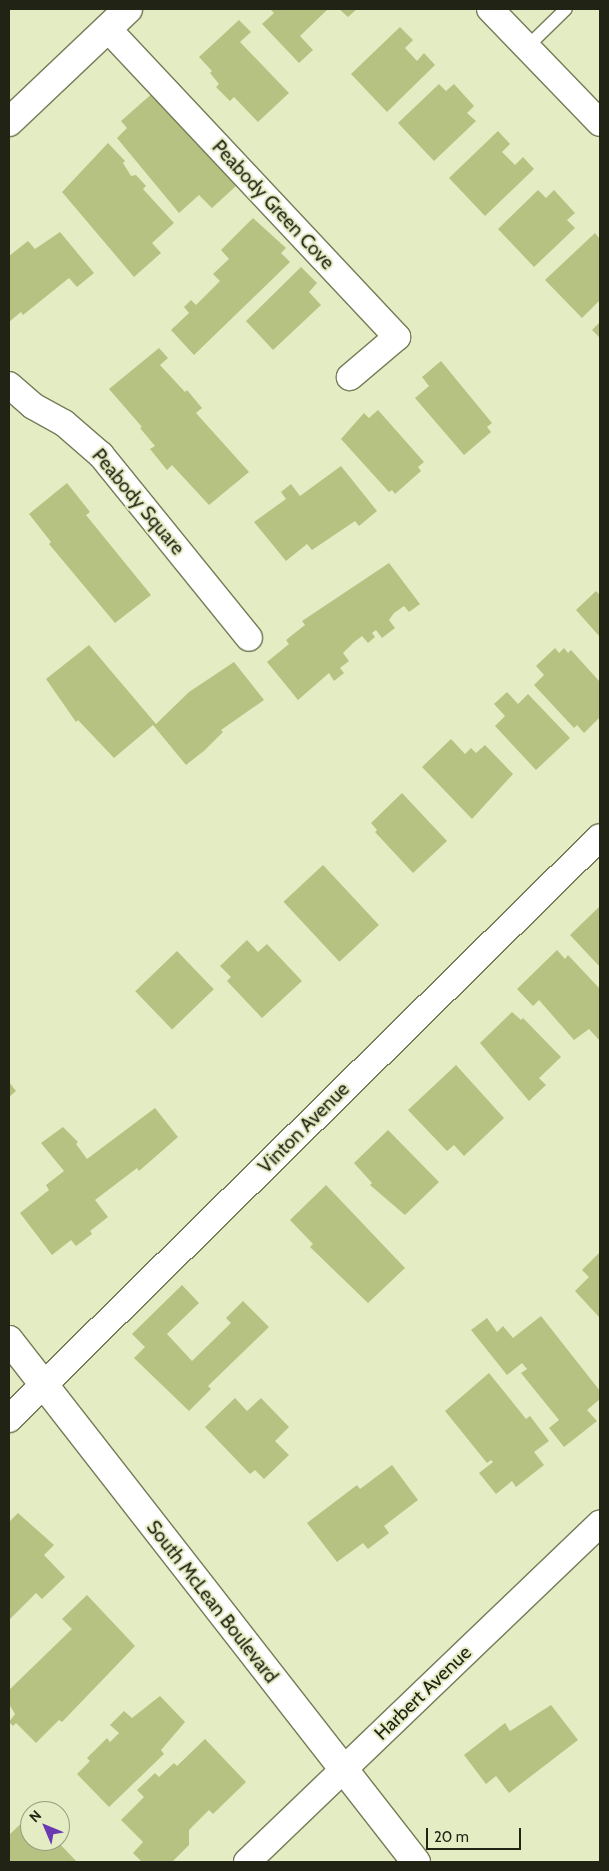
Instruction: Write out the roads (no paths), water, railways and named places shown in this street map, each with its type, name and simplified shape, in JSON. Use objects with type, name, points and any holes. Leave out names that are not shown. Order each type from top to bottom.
[{"type":"main road","points":[[9,122],[128,9]]},
{"type":"main road","name":"South McLean Boulevard","points":[[9,1340],[342,1770],[416,1862]]},
{"type":"street","points":[[490,9],[600,123]]},
{"type":"street","name":"Peabody Green Cove","points":[[107,28],[397,337],[350,377]]},
{"type":"street","name":"Peabody Square","points":[[9,385],[33,406],[64,423],[101,455],[249,638]]},
{"type":"street","name":"Vinton Avenue","points":[[9,1419],[600,837]]},
{"type":"street","name":"Harbert Avenue","points":[[247,1862],[600,1524]]},
{"type":"lane","points":[[527,47],[566,9]]}]
